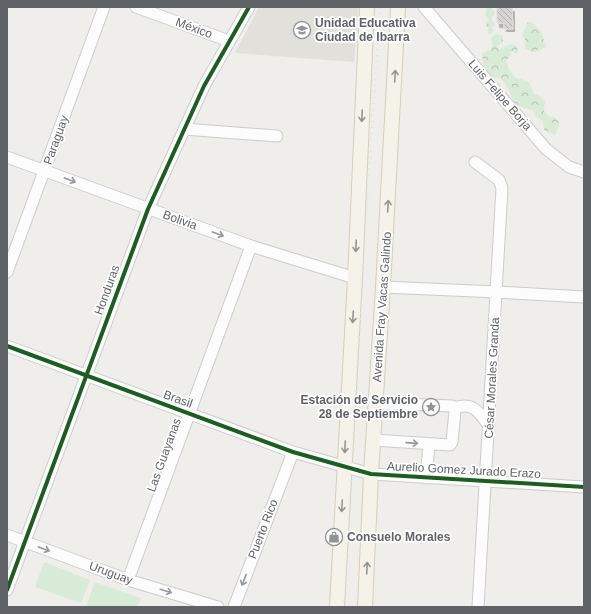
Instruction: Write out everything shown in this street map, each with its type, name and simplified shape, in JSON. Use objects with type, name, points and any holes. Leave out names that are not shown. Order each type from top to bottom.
[{"type":"main road","points":[[337,607],[355,278],[366,7]]},
{"type":"main road","name":"Avenida Fray Vacas Galindo","points":[[365,607],[371,474],[398,7]]},
{"type":"street","name":"Paraguay","points":[[7,272],[104,7]]},
{"type":"street","name":"México","points":[[136,7],[229,41]]},
{"type":"street","name":"Honduras","points":[[7,590],[148,209],[204,86],[249,7]]},
{"type":"street","name":"Luis Felipe Borja","points":[[424,7],[546,149],[569,167],[584,172]]},
{"type":"street","points":[[184,129],[277,136]]},
{"type":"street","name":"Bolivia","points":[[7,157],[251,246],[355,278]]},
{"type":"street","name":"César Morales Granda","points":[[475,162],[499,180],[502,188],[478,607]]},
{"type":"street","name":"Las Guayanas","points":[[128,580],[251,246]]},
{"type":"street","points":[[383,287],[584,297]]},
{"type":"street","name":"Brasil","points":[[7,346],[292,452],[344,467]]},
{"type":"street","points":[[376,403],[452,406],[454,408],[470,405],[478,411],[489,426]]},
{"type":"street","points":[[373,440],[450,445],[452,442],[456,411],[454,408]]},
{"type":"street","points":[[426,478],[429,444]]},
{"type":"street","name":"Puerto Rico","points":[[234,607],[292,452]]},
{"type":"street","name":"Aurelio Gomez Jurado Erazo","points":[[344,467],[371,474],[584,487]]},
{"type":"street","name":"Uruguay","points":[[7,535],[128,580],[218,607]]},
{"type":"shaded area","name":"Unidad Educativa Ciudad de Ibarra","points":[[259,7],[358,7],[354,62],[235,53]]},
{"type":"green space","points":[[487,7],[494,7],[492,9],[495,12],[491,17],[495,26],[491,27],[494,30],[490,35],[487,32],[489,27],[486,26],[486,22],[489,21],[485,14]]},
{"type":"green space","points":[[528,22],[531,22],[541,31],[546,47],[534,52],[525,49],[525,39],[522,35]]},
{"type":"green space","points":[[497,34],[503,36],[503,41],[497,46],[499,50],[510,45],[517,46],[518,53],[516,54],[513,51],[509,52],[511,54],[506,60],[509,69],[515,77],[529,82],[534,94],[538,94],[545,101],[544,112],[550,117],[554,117],[559,122],[555,135],[544,130],[543,121],[536,117],[533,110],[525,109],[519,106],[513,100],[507,86],[502,80],[500,78],[490,76],[486,70],[483,63],[482,53],[490,50],[493,45],[491,38],[493,35]]},
{"type":"green space","points":[[44,562],[90,580],[81,603],[35,587]]},
{"type":"green space","points":[[95,582],[141,598],[137,607],[86,606]]},
{"type":"building","points":[[497,7],[512,7],[513,29],[504,29],[504,23],[497,23]]},
{"type":"railway","points":[[344,607],[362,275],[380,7]]},
{"type":"cycle path","points":[[7,590],[148,209],[204,86],[249,7]]},
{"type":"cycle path","points":[[7,346],[293,452],[371,474],[584,487]]},
{"type":"place","name":"Unidad Educativa Ciudad de Ibarra","points":[[302,30]]},
{"type":"place","name":"Estación de Servicio 28 de Septiembre","points":[[431,407]]},
{"type":"place","name":"Consuelo Morales","points":[[334,537]]}]
